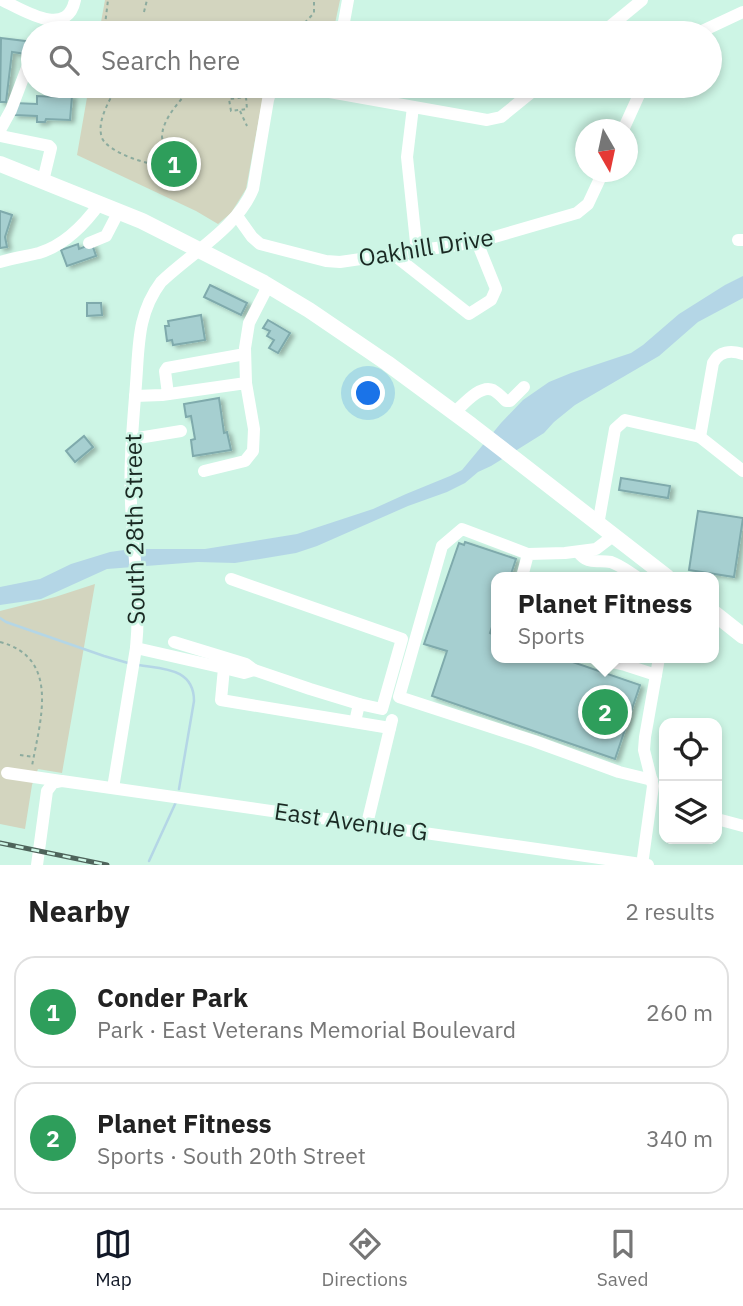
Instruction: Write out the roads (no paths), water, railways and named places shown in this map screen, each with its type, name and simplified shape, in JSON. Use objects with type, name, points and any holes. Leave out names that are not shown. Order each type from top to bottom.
[{"type":"main road","points":[[0,164],[119,211],[200,249],[309,310],[471,425],[660,572]]},
{"type":"main road","points":[[719,618],[743,636]]},
{"type":"street","points":[[2,0],[42,19],[56,20],[67,16],[75,0]]},
{"type":"street","points":[[344,21],[348,0]]},
{"type":"street","points":[[617,21],[642,0]]},
{"type":"street","points":[[722,22],[743,12]]},
{"type":"street","points":[[0,130],[21,84]]},
{"type":"street","name":"South 28th Street","points":[[113,788],[139,615],[131,501],[132,439],[141,321],[149,300],[161,282],[237,216],[248,203],[253,189],[267,98]]},
{"type":"street","points":[[372,98],[487,120],[501,117],[524,98]]},
{"type":"street","points":[[628,119],[638,98]]},
{"type":"street","points":[[414,107],[407,157],[417,252]]},
{"type":"street","points":[[0,136],[51,148],[43,181]]},
{"type":"street","name":"Oakhill Drive","points":[[237,216],[260,244],[340,262],[477,242],[577,213],[588,204],[598,182]]},
{"type":"street","points":[[0,262],[41,252],[57,245],[88,221],[100,203]]},
{"type":"street","points":[[89,243],[106,236],[119,211]]},
{"type":"street","points":[[394,255],[469,314],[491,300],[496,289],[477,242]]},
{"type":"street","points":[[204,471],[245,461],[253,451],[254,429],[246,383],[245,354],[250,323],[268,286]]},
{"type":"street","points":[[700,437],[716,357],[722,353],[736,352],[743,355]]},
{"type":"street","points":[[168,394],[164,375],[167,369],[245,354]]},
{"type":"street","points":[[135,396],[246,383]]},
{"type":"street","points":[[454,413],[478,392],[492,389],[506,401],[510,401],[524,387]]},
{"type":"street","points":[[598,525],[615,429],[625,420],[700,437],[743,471]]},
{"type":"street","points":[[132,439],[181,431]]},
{"type":"street","points":[[613,536],[596,550],[528,554],[462,529],[442,546],[399,697],[619,772],[652,780]]},
{"type":"street","points":[[578,552],[583,559],[611,562],[628,572]]},
{"type":"street","points":[[523,572],[528,554]]},
{"type":"street","points":[[174,642],[246,664],[254,670],[310,690],[382,709],[402,639],[230,579]]},
{"type":"street","points":[[136,648],[244,673],[254,670]]},
{"type":"street","points":[[630,663],[656,676]]},
{"type":"street","points":[[642,865],[652,780],[644,750],[645,737],[658,663]]},
{"type":"street","points":[[224,668],[221,700],[355,722],[391,724],[367,824]]},
{"type":"street","points":[[355,722],[359,704]]},
{"type":"street","name":"East Avenue G","points":[[7,773],[648,865]]},
{"type":"street","points":[[37,865],[47,791],[57,782]]},
{"type":"street","points":[[651,800],[659,802]]},
{"type":"street","points":[[722,820],[743,826]]},
{"type":"water","points":[[743,276],[743,298],[698,322],[659,356],[575,405],[544,433],[447,492],[296,553],[235,563],[198,562],[107,569],[41,599],[0,605],[0,587],[40,579],[71,564],[110,552],[131,549],[205,549],[297,534],[373,509],[450,476],[462,470],[523,400],[549,382],[631,353],[679,314]]},
{"type":"waterway","points":[[0,618],[128,663]]},
{"type":"waterway","points":[[139,665],[176,672],[189,682],[193,690],[194,701],[179,789]]},
{"type":"waterway","points":[[149,861],[176,802]]},
{"type":"railway","points":[[0,843],[107,865]]},
{"type":"place","name":"Conder Park","points":[[174,164]]},
{"type":"place","name":"Planet Fitness","points":[[605,712]]}]
